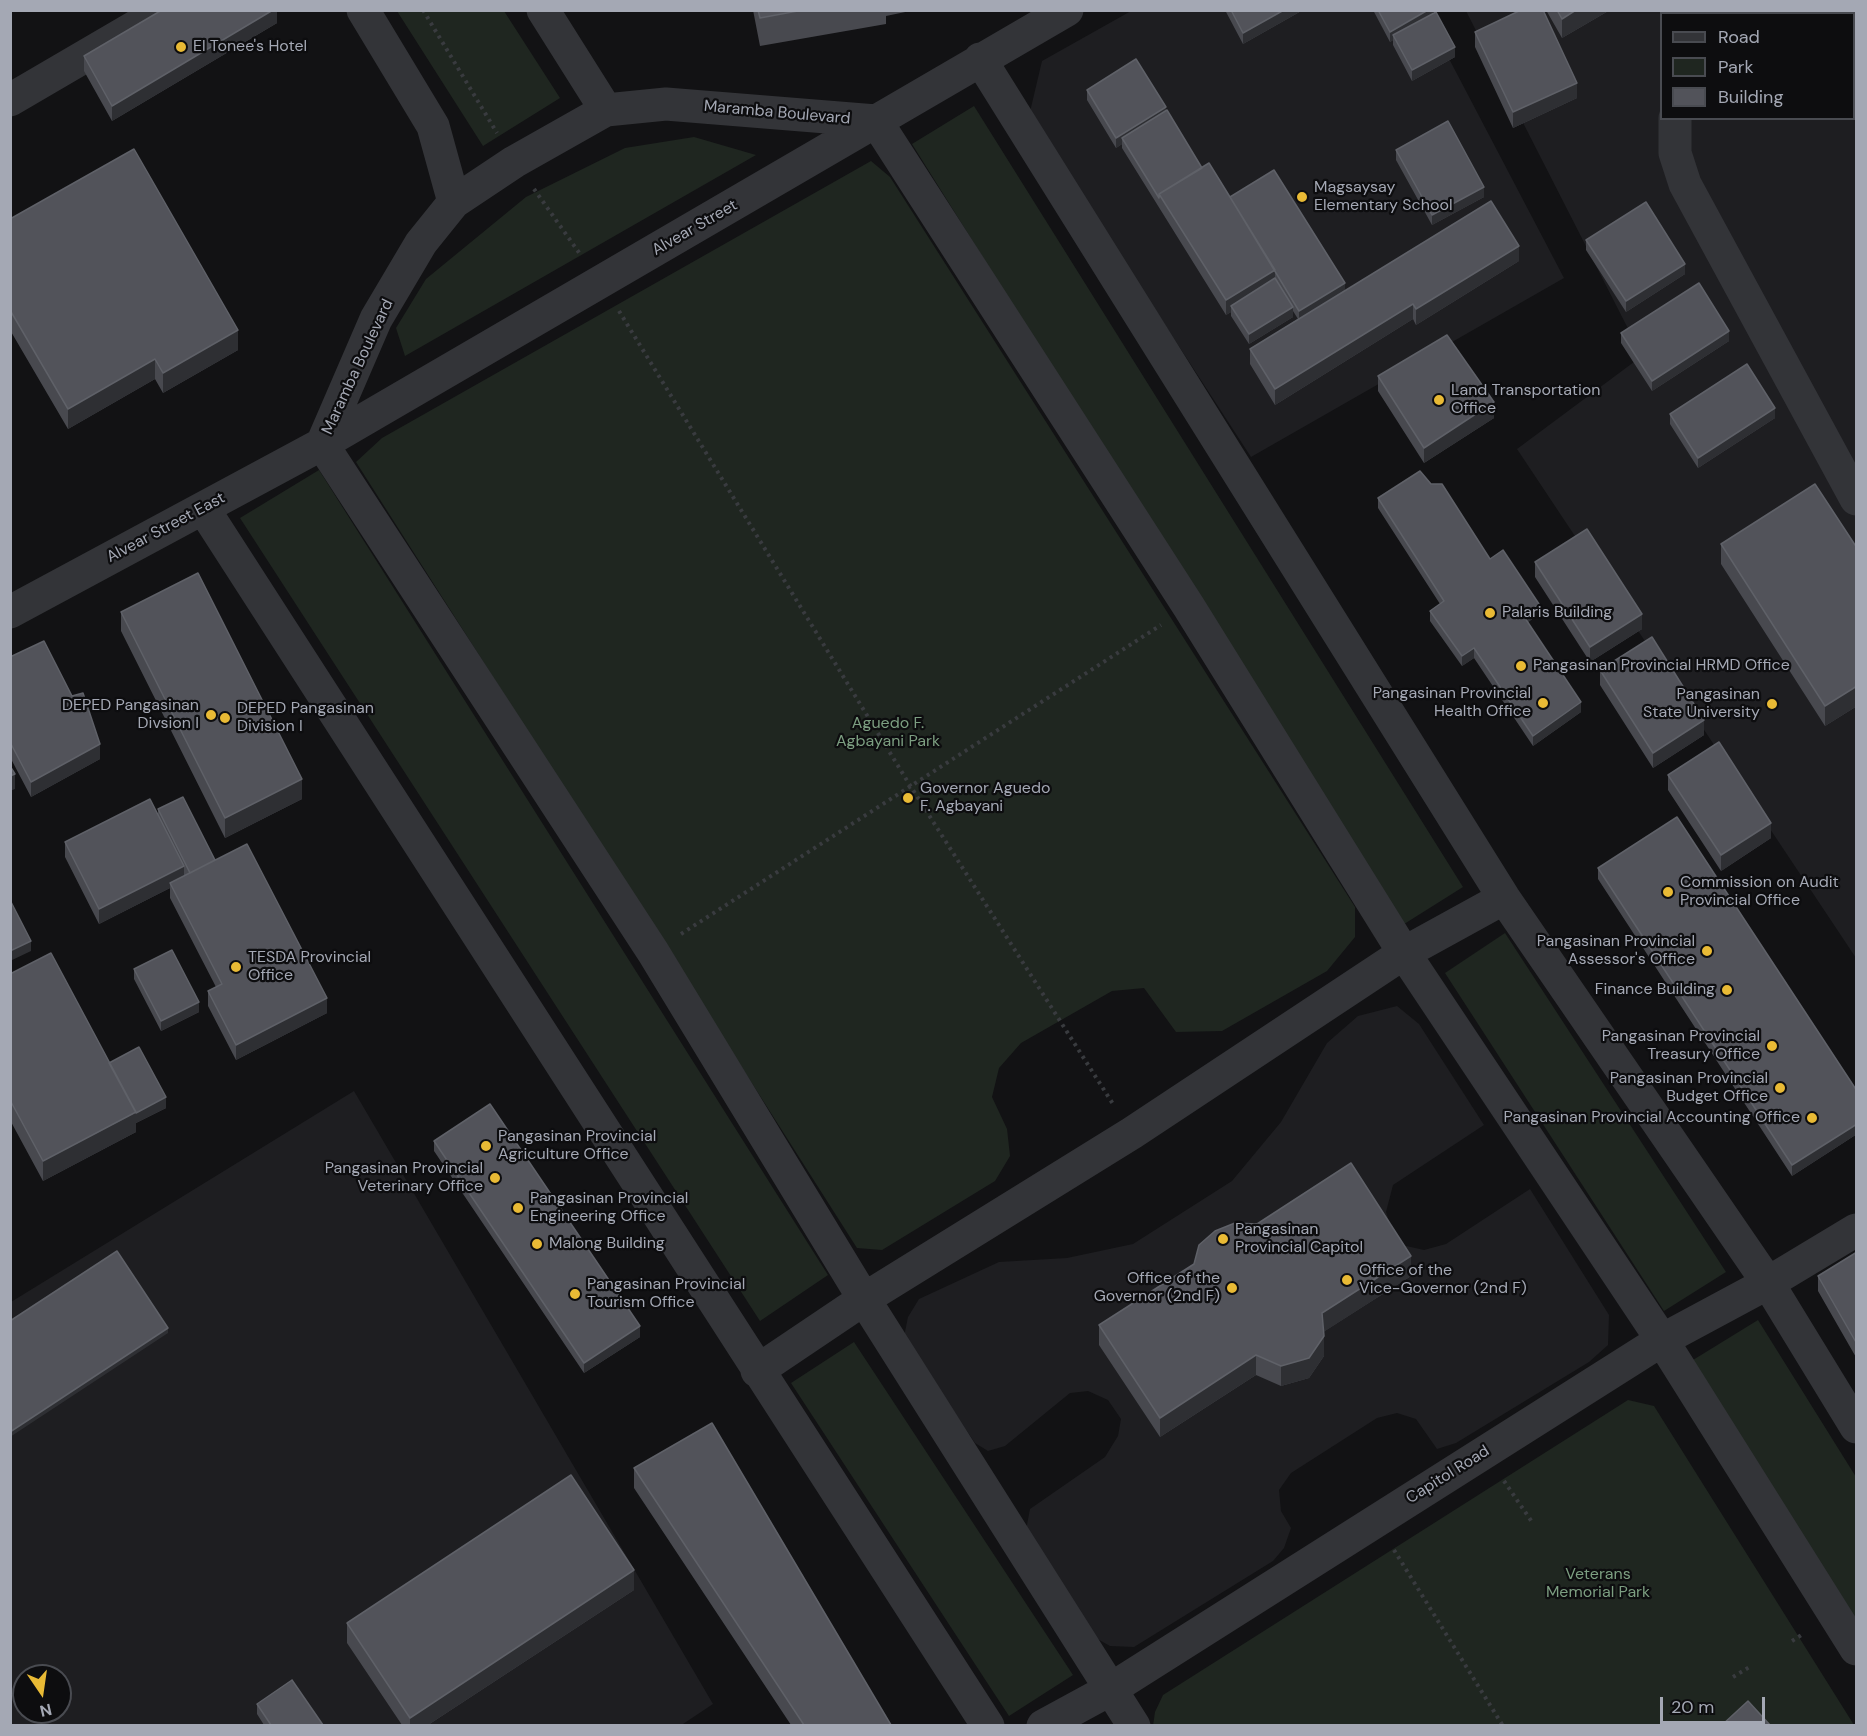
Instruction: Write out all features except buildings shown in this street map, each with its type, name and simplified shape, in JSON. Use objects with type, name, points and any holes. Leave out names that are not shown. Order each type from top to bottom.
[{"type":"street","points":[[10,100],[164,10]]},
{"type":"street","points":[[363,10],[433,126],[454,202]]},
{"type":"street","points":[[543,10],[606,110]]},
{"type":"street","name":"Alvear Street","points":[[322,444],[1067,10]]},
{"type":"street","points":[[980,59],[1504,898],[1768,1283],[1857,1427]]},
{"type":"street","name":"Maramba Boulevard","points":[[322,444],[376,319],[421,243],[454,202],[514,162],[606,110],[666,104],[876,121]]},
{"type":"street","points":[[1675,120],[1675,153],[1685,184],[1857,499]]},
{"type":"street","points":[[876,121],[1188,607],[1404,953],[1662,1340],[1857,1650]]},
{"type":"street","points":[[322,444],[652,952],[864,1299],[1134,1725]]},
{"type":"street","name":"Alvear Street East","points":[[10,612],[322,444]]},
{"type":"street","points":[[203,508],[757,1371],[988,1725]]},
{"type":"street","points":[[757,1371],[864,1299],[1132,1133],[1404,953],[1504,898]]},
{"type":"street","name":"Capitol Road","points":[[1043,1725],[1111,1689],[1662,1340],[1768,1283],[1857,1230]]},
{"type":"path","points":[[619,310],[911,787],[1132,1133]]},
{"type":"path","points":[[652,952],[1188,607]]},
{"type":"path","points":[[1500,1475],[1532,1522]]},
{"type":"path","points":[[1390,1544],[1503,1725]]},
{"type":"path","points":[[1792,1641],[1803,1634]]},
{"type":"path","points":[[1732,1677],[1750,1666]]},
{"type":"shaded area","name":"Magsaysay Elementary School","points":[[1131,11],[1424,11],[1564,278],[1251,457],[1029,116],[1042,61]]},
{"type":"shaded area","name":"Pangasinan State University","points":[[1466,11],[1856,11],[1856,958],[1517,449],[1642,356]]},
{"type":"shaded area","points":[[1397,1006],[1419,1024],[1484,1125],[1393,1185],[1386,1212],[1393,1233],[1402,1245],[1424,1250],[1446,1244],[1530,1189],[1609,1315],[1608,1345],[1589,1362],[1456,1443],[1437,1449],[1416,1419],[1397,1413],[1377,1418],[1291,1473],[1279,1490],[1281,1511],[1291,1528],[1284,1548],[1273,1561],[1134,1647],[1110,1646],[1094,1637],[1026,1530],[1030,1509],[1105,1457],[1118,1436],[1121,1419],[1108,1400],[1088,1391],[1070,1393],[1005,1446],[988,1451],[975,1443],[904,1337],[908,1317],[919,1299],[999,1262],[1067,1258],[1133,1244],[1232,1181],[1281,1122],[1327,1043],[1358,1016]]},
{"type":"shaded area","points":[[354,1091],[713,1704],[680,1726],[11,1726],[11,1302]]},
{"type":"green space","points":[[397,11],[504,11],[560,98],[483,146]]},
{"type":"green space","points":[[974,106],[1463,887],[1401,926],[912,144]]},
{"type":"green space","points":[[694,137],[756,155],[405,356],[396,328],[426,279],[526,197],[625,148]]},
{"type":"green space","name":"Aguedo F. Agbayani Park","points":[[871,161],[890,177],[1355,907],[1355,937],[1327,971],[1222,1031],[1176,1032],[1144,988],[1112,991],[1021,1043],[999,1068],[992,1097],[1007,1129],[1010,1156],[995,1181],[882,1250],[857,1248],[356,462],[382,438]]},
{"type":"green space","points":[[319,470],[828,1275],[760,1321],[240,518]]},
{"type":"green space","points":[[1505,933],[1726,1272],[1664,1311],[1445,973]]},
{"type":"green space","points":[[1758,1320],[1856,1477],[1856,1621],[1693,1360]]},
{"type":"green space","points":[[854,1342],[1073,1675],[1009,1716],[791,1383]]},
{"type":"green space","name":"Veterans Memorial Park","points":[[1628,1400],[1654,1406],[1854,1725],[1153,1726],[1155,1712],[1163,1695]]},
{"type":"place","name":"El Tonee's Hotel","points":[[181,47]]},
{"type":"place","name":"Magsaysay Elementary School","points":[[1302,197]]},
{"type":"place","name":"Land Transportation Office","points":[[1439,400]]},
{"type":"place","name":"Palaris Building","points":[[1490,613]]},
{"type":"place","name":"Pangasinan Provincial HRMD Office","points":[[1521,666]]},
{"type":"place","name":"Pangasinan Provincial Health Office","points":[[1543,703]]},
{"type":"place","name":"Pangasinan State University","points":[[1772,704]]},
{"type":"place","name":"DEPED Pangasinan Divsion I","points":[[211,715]]},
{"type":"place","name":"DEPED Pangasinan Division I","points":[[225,718]]},
{"type":"place","name":"Governor Aguedo F. Agbayani","points":[[908,798]]},
{"type":"place","name":"Commission on Audit Provincial Office","points":[[1668,892]]},
{"type":"place","name":"Pangasinan Provincial Assessor's Office","points":[[1707,951]]},
{"type":"place","name":"TESDA Provincial Office","points":[[236,967]]},
{"type":"place","name":"Finance Building","points":[[1727,990]]},
{"type":"place","name":"Pangasinan Provincial Treasury Office","points":[[1772,1046]]},
{"type":"place","name":"Pangasinan Provincial Budget Office","points":[[1780,1088]]},
{"type":"place","name":"Pangasinan Provincial Accounting Office","points":[[1812,1118]]},
{"type":"place","name":"Pangasinan Provincial Agriculture Office","points":[[486,1146]]},
{"type":"place","name":"Pangasinan Provincial Veterinary Office","points":[[495,1178]]},
{"type":"place","name":"Pangasinan Provincial Engineering Office","points":[[518,1208]]},
{"type":"place","name":"Pangasinan Provincial Capitol","points":[[1223,1239]]},
{"type":"place","name":"Malong Building","points":[[537,1244]]},
{"type":"place","name":"Office of the Vice-Governor (2nd F)","points":[[1347,1280]]},
{"type":"place","name":"Office of the Governor (2nd F)","points":[[1232,1288]]},
{"type":"place","name":"Pangasinan Provincial Tourism Office","points":[[575,1294]]}]
